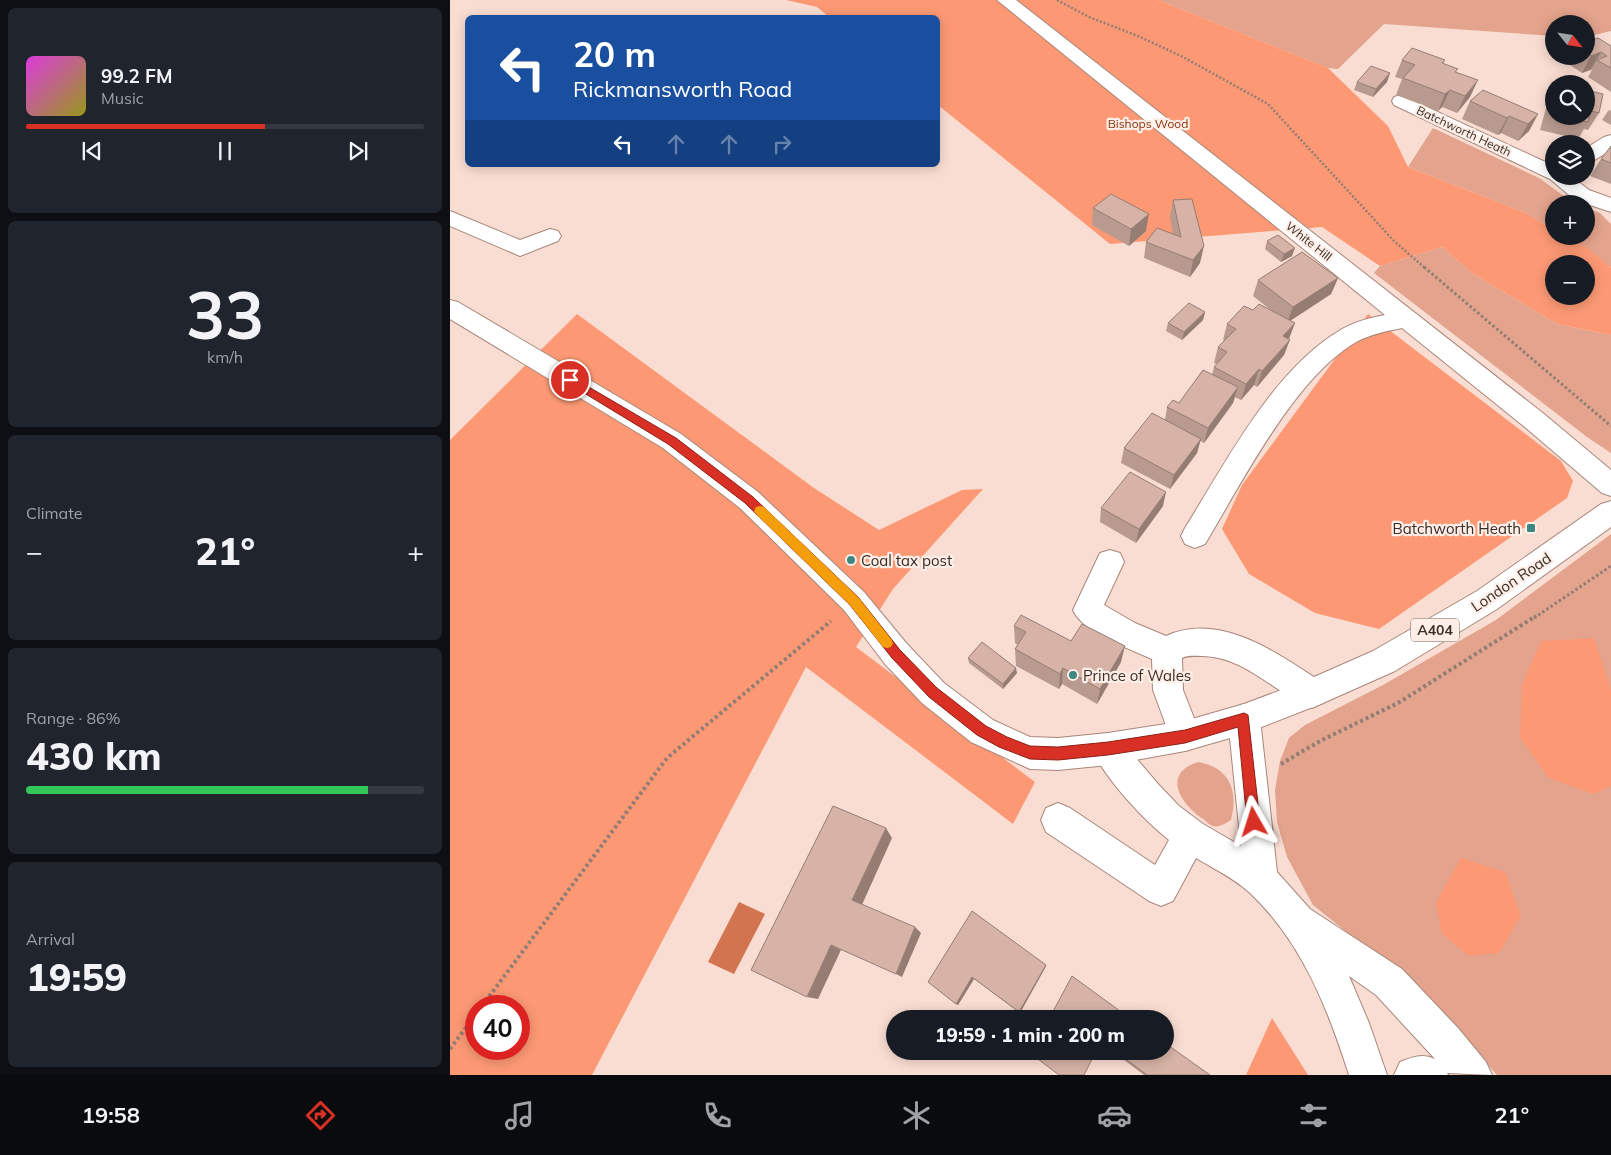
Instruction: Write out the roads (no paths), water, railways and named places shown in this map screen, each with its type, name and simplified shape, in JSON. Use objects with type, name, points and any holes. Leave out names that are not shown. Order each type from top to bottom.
[{"type":"street","name":"White Hill","points":[[1005,0],[1535,421],[1611,485]]},
{"type":"street","name":"Batchworth Heath","points":[[1402,101],[1545,169]]},
{"type":"street","points":[[1595,151],[1611,141]]},
{"type":"street","name":"Batchworth Heath","points":[[1569,185],[1582,195],[1611,205]]},
{"type":"street","points":[[454,224],[520,249],[550,236]]},
{"type":"street","name":"A404","points":[[450,308],[672,441],[749,500],[854,601],[896,654],[933,693],[982,730],[1004,742],[1030,752],[1058,754],[1108,749],[1185,736],[1244,720]]},
{"type":"street","points":[[1195,536],[1257,436],[1288,393],[1320,358],[1346,338],[1370,326],[1406,319]]},
{"type":"street","name":"London Road","points":[[1244,720],[1312,693],[1384,661],[1487,600],[1611,512]]},
{"type":"street","points":[[1110,562],[1087,610],[1126,632],[1167,651]]},
{"type":"street","points":[[1167,651],[1186,642],[1219,644],[1260,660],[1312,693]]},
{"type":"street","points":[[1167,651],[1168,690],[1185,736]]},
{"type":"street","points":[[1244,720],[1261,880]]},
{"type":"street","points":[[1108,749],[1136,784],[1190,835],[1261,880],[1298,920],[1389,982],[1446,1041],[1473,1075]]},
{"type":"street","points":[[1058,820],[1160,889],[1190,835]]},
{"type":"street","points":[[1298,920],[1353,1027],[1368,1075]]},
{"type":"street","points":[[1413,1075],[1430,1075]]},
{"type":"place","name":"Batchworth Heath","points":[[1531,528]]},
{"type":"place","name":"Coal tax post","points":[[851,560]]},
{"type":"place","name":"Prince of Wales","points":[[1073,675]]},
{"type":"park label","name":"Bishops Wood","points":[[1148,123]]}]
